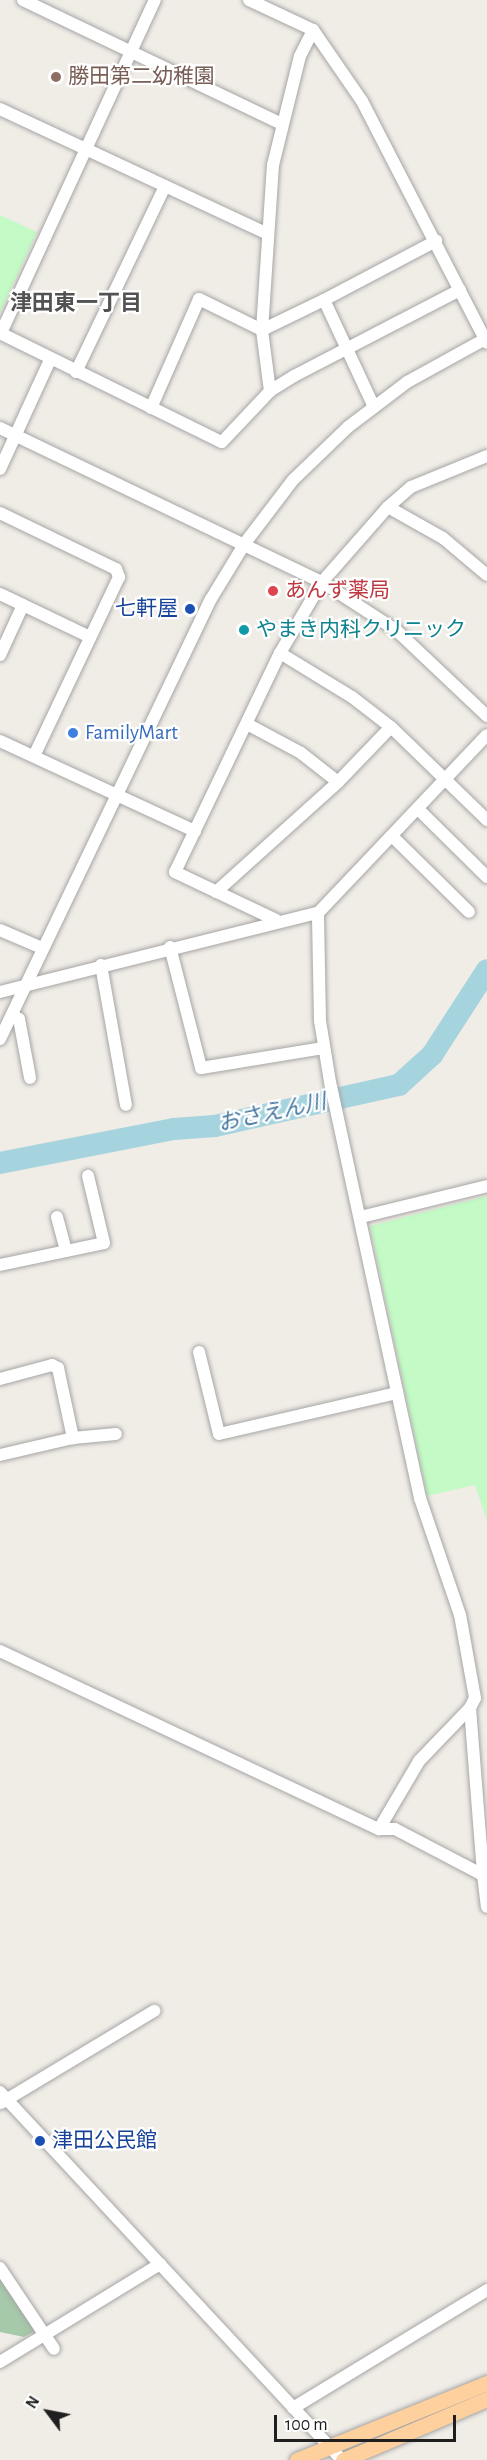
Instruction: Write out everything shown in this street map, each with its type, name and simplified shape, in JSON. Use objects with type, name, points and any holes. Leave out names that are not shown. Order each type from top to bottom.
[{"type":"main road","points":[[297,2460],[487,2383]]},
{"type":"main road","points":[[343,2460],[487,2399]]},
{"type":"street","points":[[23,0],[280,123]]},
{"type":"street","points":[[155,0],[84,148],[0,333],[50,360],[222,442],[270,391],[460,290]]},
{"type":"street","points":[[0,1039],[211,599],[245,543],[293,480],[374,406],[408,382],[486,340],[362,101],[313,30],[249,0]]},
{"type":"street","points":[[270,391],[262,330],[266,233],[280,123],[300,56],[313,30]]},
{"type":"street","points":[[1,112],[266,233]]},
{"type":"street","points":[[76,372],[165,186]]},
{"type":"street","points":[[262,330],[436,241]]},
{"type":"street","points":[[151,408],[200,299],[262,330]]},
{"type":"street","points":[[324,300],[374,406]]},
{"type":"street","points":[[0,468],[50,360]]},
{"type":"street","points":[[0,428],[245,543],[322,582],[396,630],[487,716]]},
{"type":"street","points":[[276,920],[175,872],[280,653],[322,582],[388,507],[411,487],[487,456]]},
{"type":"street","points":[[388,507],[442,538],[487,575]]},
{"type":"street","points":[[0,513],[116,569],[119,578],[34,756]]},
{"type":"street","points":[[0,594],[90,637]]},
{"type":"street","points":[[0,655],[23,605]]},
{"type":"street","points":[[280,653],[352,697],[391,727],[487,820]]},
{"type":"street","points":[[247,724],[301,753],[338,782]]},
{"type":"street","points":[[216,892],[338,782],[391,727]]},
{"type":"street","points":[[0,992],[276,920],[318,913],[487,735]]},
{"type":"street","points":[[0,741],[195,831]]},
{"type":"street","points":[[418,809],[487,877]]},
{"type":"street","points":[[393,836],[469,912]]},
{"type":"street","points":[[318,913],[323,1048],[335,1109],[361,1217],[420,1498],[466,1638],[475,1698],[470,1708],[419,1761],[379,1829]]},
{"type":"street","points":[[0,930],[42,948]]},
{"type":"street","points":[[170,947],[201,1068],[323,1048]]},
{"type":"street","points":[[101,965],[126,1105]]},
{"type":"street","points":[[12,1015],[19,1019],[30,1078]]},
{"type":"street","points":[[0,1265],[104,1243],[88,1176]]},
{"type":"street","points":[[361,1217],[487,1186]]},
{"type":"street","points":[[57,1217],[66,1251]]},
{"type":"street","points":[[198,1352],[219,1434],[397,1393]]},
{"type":"street","points":[[0,1379],[52,1365],[58,1368],[73,1438]]},
{"type":"street","points":[[0,1455],[73,1438],[116,1434]]},
{"type":"street","points":[[0,1651],[379,1829],[395,1829],[485,1875]]},
{"type":"street","points":[[470,1708],[483,1812],[487,1907]]},
{"type":"street","points":[[154,2011],[2,2098],[160,2264],[328,2448],[343,2460]]},
{"type":"street","points":[[0,2362],[160,2264]]},
{"type":"street","points":[[0,2268],[54,2349]]},
{"type":"street","points":[[293,2408],[487,2290]]},
{"type":"green space","points":[[0,215],[37,232],[0,313]]},
{"type":"green space","points":[[487,1196],[487,1521],[475,1485],[427,1496],[370,1226]]},
{"type":"green space","points":[[0,2276],[37,2330],[24,2337],[0,2332]]},
{"type":"waterway","name":"おさえん川","points":[[0,1163],[174,1129],[215,1126],[399,1085],[432,1055],[487,970]]},
{"type":"place","name":"勝田第二幼稚園","points":[[56,77]]},
{"type":"place","name":"あんず薬局","points":[[273,591]]},
{"type":"place","name":"七軒屋","points":[[190,609]]},
{"type":"place","name":"やまき内科クリニック","points":[[244,630]]},
{"type":"place","name":"FamilyMart","points":[[73,733]]},
{"type":"place","name":"津田公民館","points":[[40,2141]]},
{"type":"district","name":"津田東一丁目","points":[[76,304]]}]
